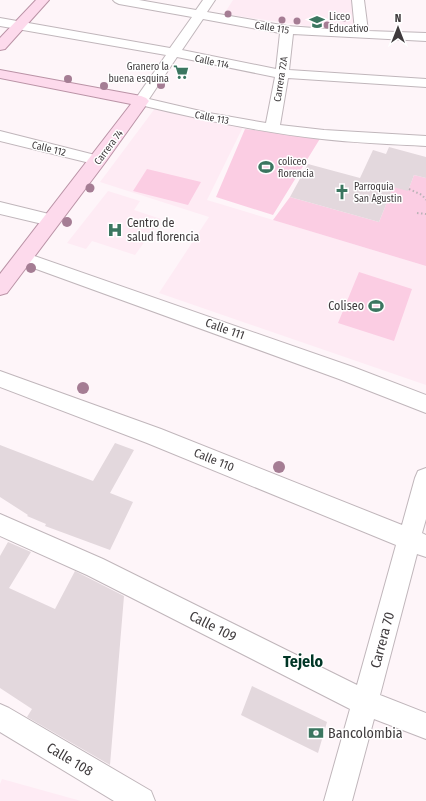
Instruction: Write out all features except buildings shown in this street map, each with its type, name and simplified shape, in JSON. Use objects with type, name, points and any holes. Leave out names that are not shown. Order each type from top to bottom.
[{"type":"main road","points":[[0,46],[43,0]]},
{"type":"main road","name":"Calle 113","points":[[0,74],[141,101]]},
{"type":"main road","name":"Carrera 74","points":[[0,288],[141,101]]},
{"type":"street","name":"Calle 115","points":[[119,0],[287,30],[362,35],[426,37]]},
{"type":"street","name":"Carrera 74","points":[[141,101],[209,0]]},
{"type":"street","points":[[358,0],[362,35]]},
{"type":"street","name":"Calle 114","points":[[0,22],[174,52],[226,64],[282,74],[426,83]]},
{"type":"street","name":"Carrera 72A","points":[[272,128],[282,74],[287,30]]},
{"type":"street","name":"Calle 113","points":[[141,101],[210,117],[272,128],[324,135],[426,141]]},
{"type":"street","name":"Calle 112","points":[[0,136],[98,160]]},
{"type":"street","points":[[0,208],[51,220]]},
{"type":"street","name":"Calle 111","points":[[24,258],[346,373],[426,404]]},
{"type":"street","name":"Calle 110","points":[[0,379],[154,436],[418,543]]},
{"type":"street","name":"Carrera 70","points":[[338,801],[365,703],[418,543],[426,478]]},
{"type":"street","name":"Calle 109","points":[[0,525],[95,567],[365,703],[426,726]]},
{"type":"street","name":"Calle 108","points":[[0,717],[141,801]]},
{"type":"path","points":[[409,188],[422,195],[426,200]]},
{"type":"path","points":[[417,213],[426,214]]},
{"type":"shaded area","name":"Liceo Educativo","points":[[233,0],[352,0],[357,30],[334,30],[224,14]]},
{"type":"shaded area","points":[[156,107],[243,127],[207,200],[426,266],[426,385],[159,293],[209,217],[100,182]]},
{"type":"shaded area","name":"coliceo florencia","points":[[245,129],[321,137],[273,215],[216,197]]},
{"type":"shaded area","points":[[147,169],[201,182],[188,205],[133,191]]},
{"type":"shaded area","points":[[414,175],[426,178],[426,266],[273,220],[290,197],[379,222],[393,187],[409,188]]},
{"type":"shaded area","name":"Centro de salud florencia","points":[[108,191],[140,201],[134,210],[161,219],[135,255],[92,241],[86,249],[67,243]]},
{"type":"shaded area","name":"Coliseo","points":[[359,272],[412,289],[394,341],[338,323]]},
{"type":"shaded area","points":[[2,779],[81,801],[0,801],[0,784]]},
{"type":"place","name":"Liceo Educativo","points":[[317,22]]},
{"type":"place","name":"Granero la buena esquina","points":[[181,72]]},
{"type":"place","name":"coliceo florencia","points":[[266,167]]},
{"type":"place","name":"Parroquia San Agustin","points":[[342,192]]},
{"type":"place","name":"Centro de salud florencia","points":[[115,230]]},
{"type":"place","name":"Coliseo","points":[[376,306]]},
{"type":"place","name":"Bancolombia","points":[[316,733]]},
{"type":"district","name":"Tejelo","points":[[303,661]]}]
